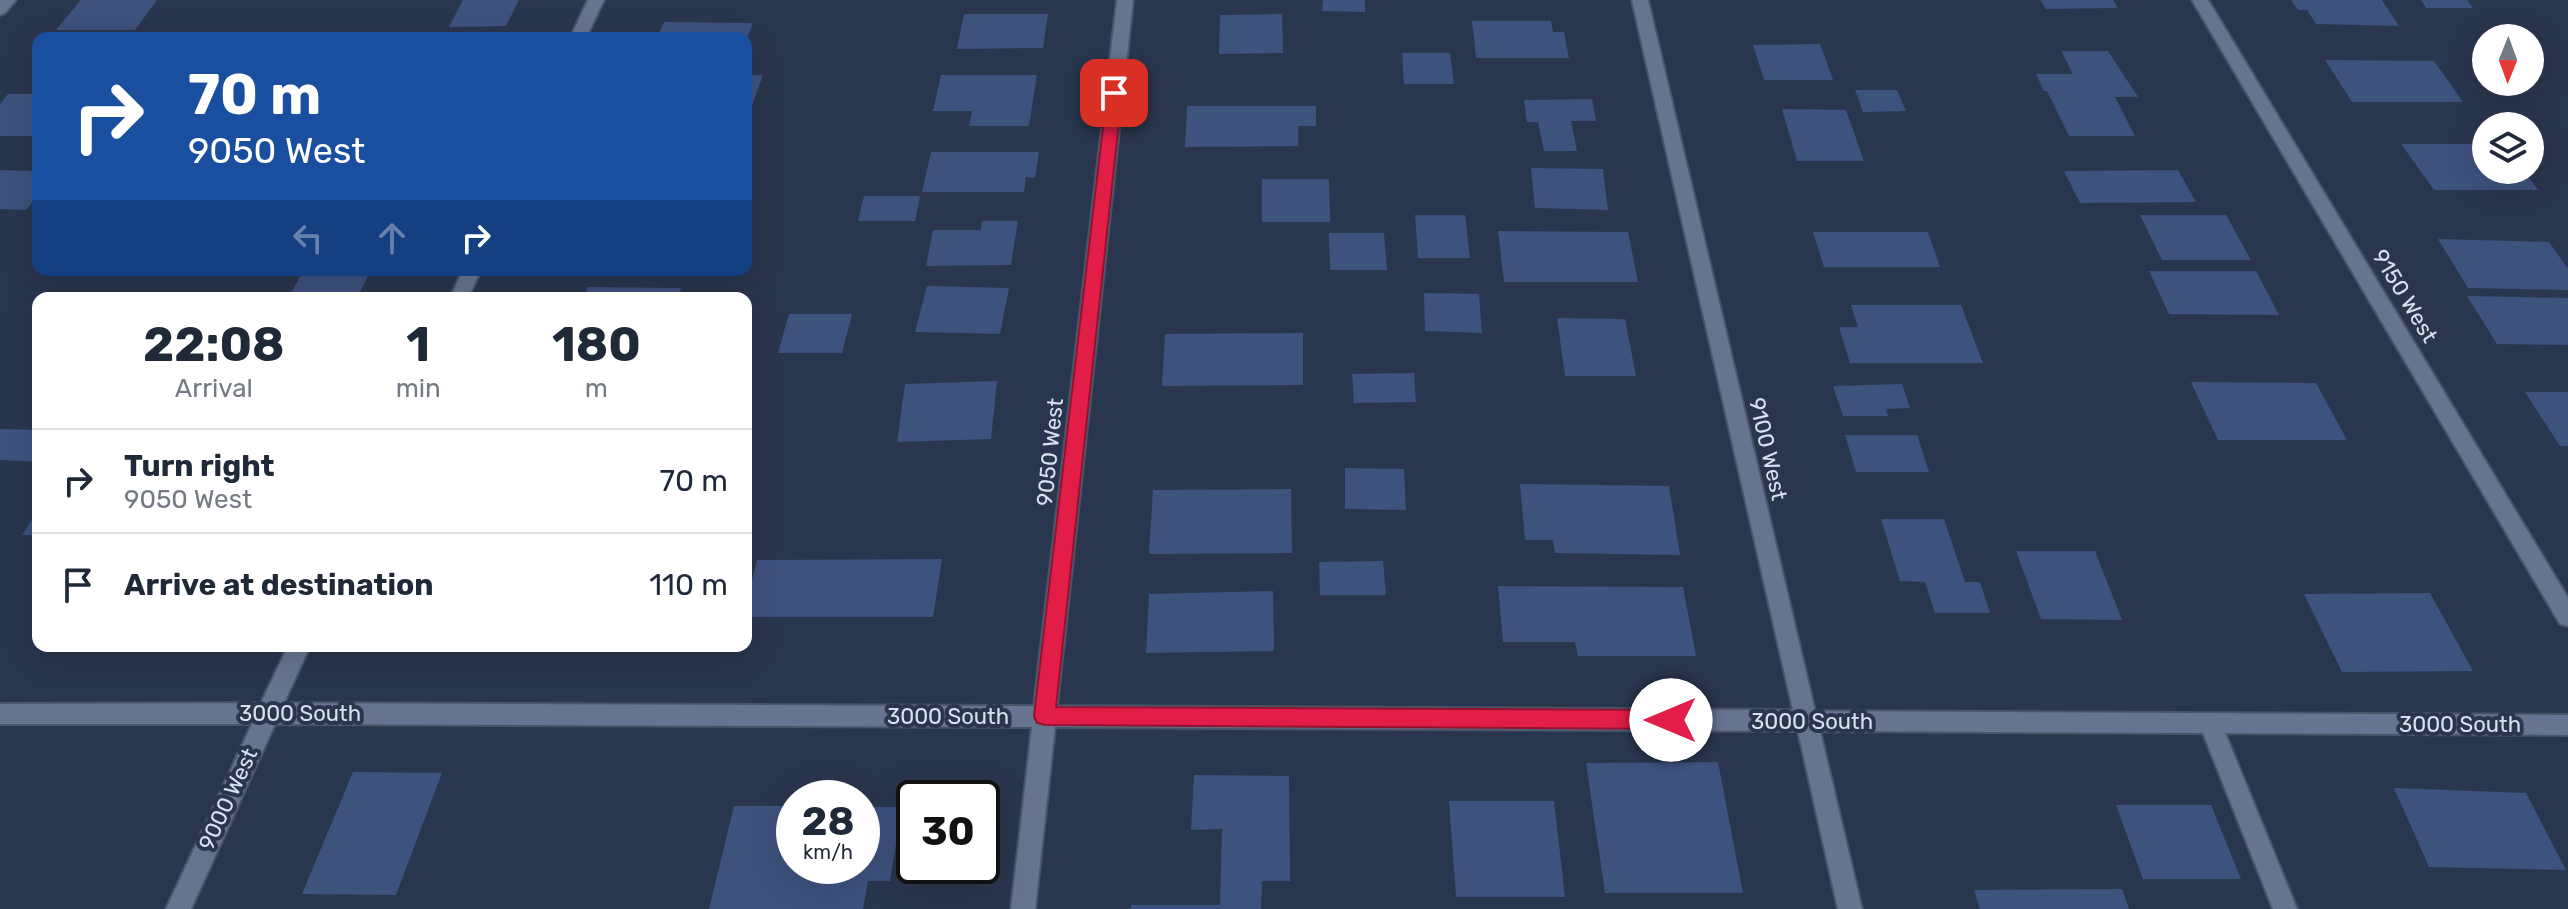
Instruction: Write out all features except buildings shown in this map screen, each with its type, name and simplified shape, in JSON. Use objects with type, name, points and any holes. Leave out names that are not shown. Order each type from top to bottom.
[{"type":"street","points":[[0,10],[8,0]]},
{"type":"street","points":[[581,32],[596,0]]},
{"type":"street","name":"9050 West","points":[[1023,909],[1125,0]]},
{"type":"street","name":"9100 West","points":[[1640,0],[1850,909]]},
{"type":"street","name":"9150 West","points":[[2200,0],[2568,617]]},
{"type":"street","name":"9000 West","points":[[178,909],[296,652]]},
{"type":"street","name":"3000 South","points":[[0,714],[1045,716],[2568,725]]},
{"type":"street","points":[[2210,723],[2285,909]]},
{"type":"route","points":[[1114,93],[1045,716],[1671,720]]}]
